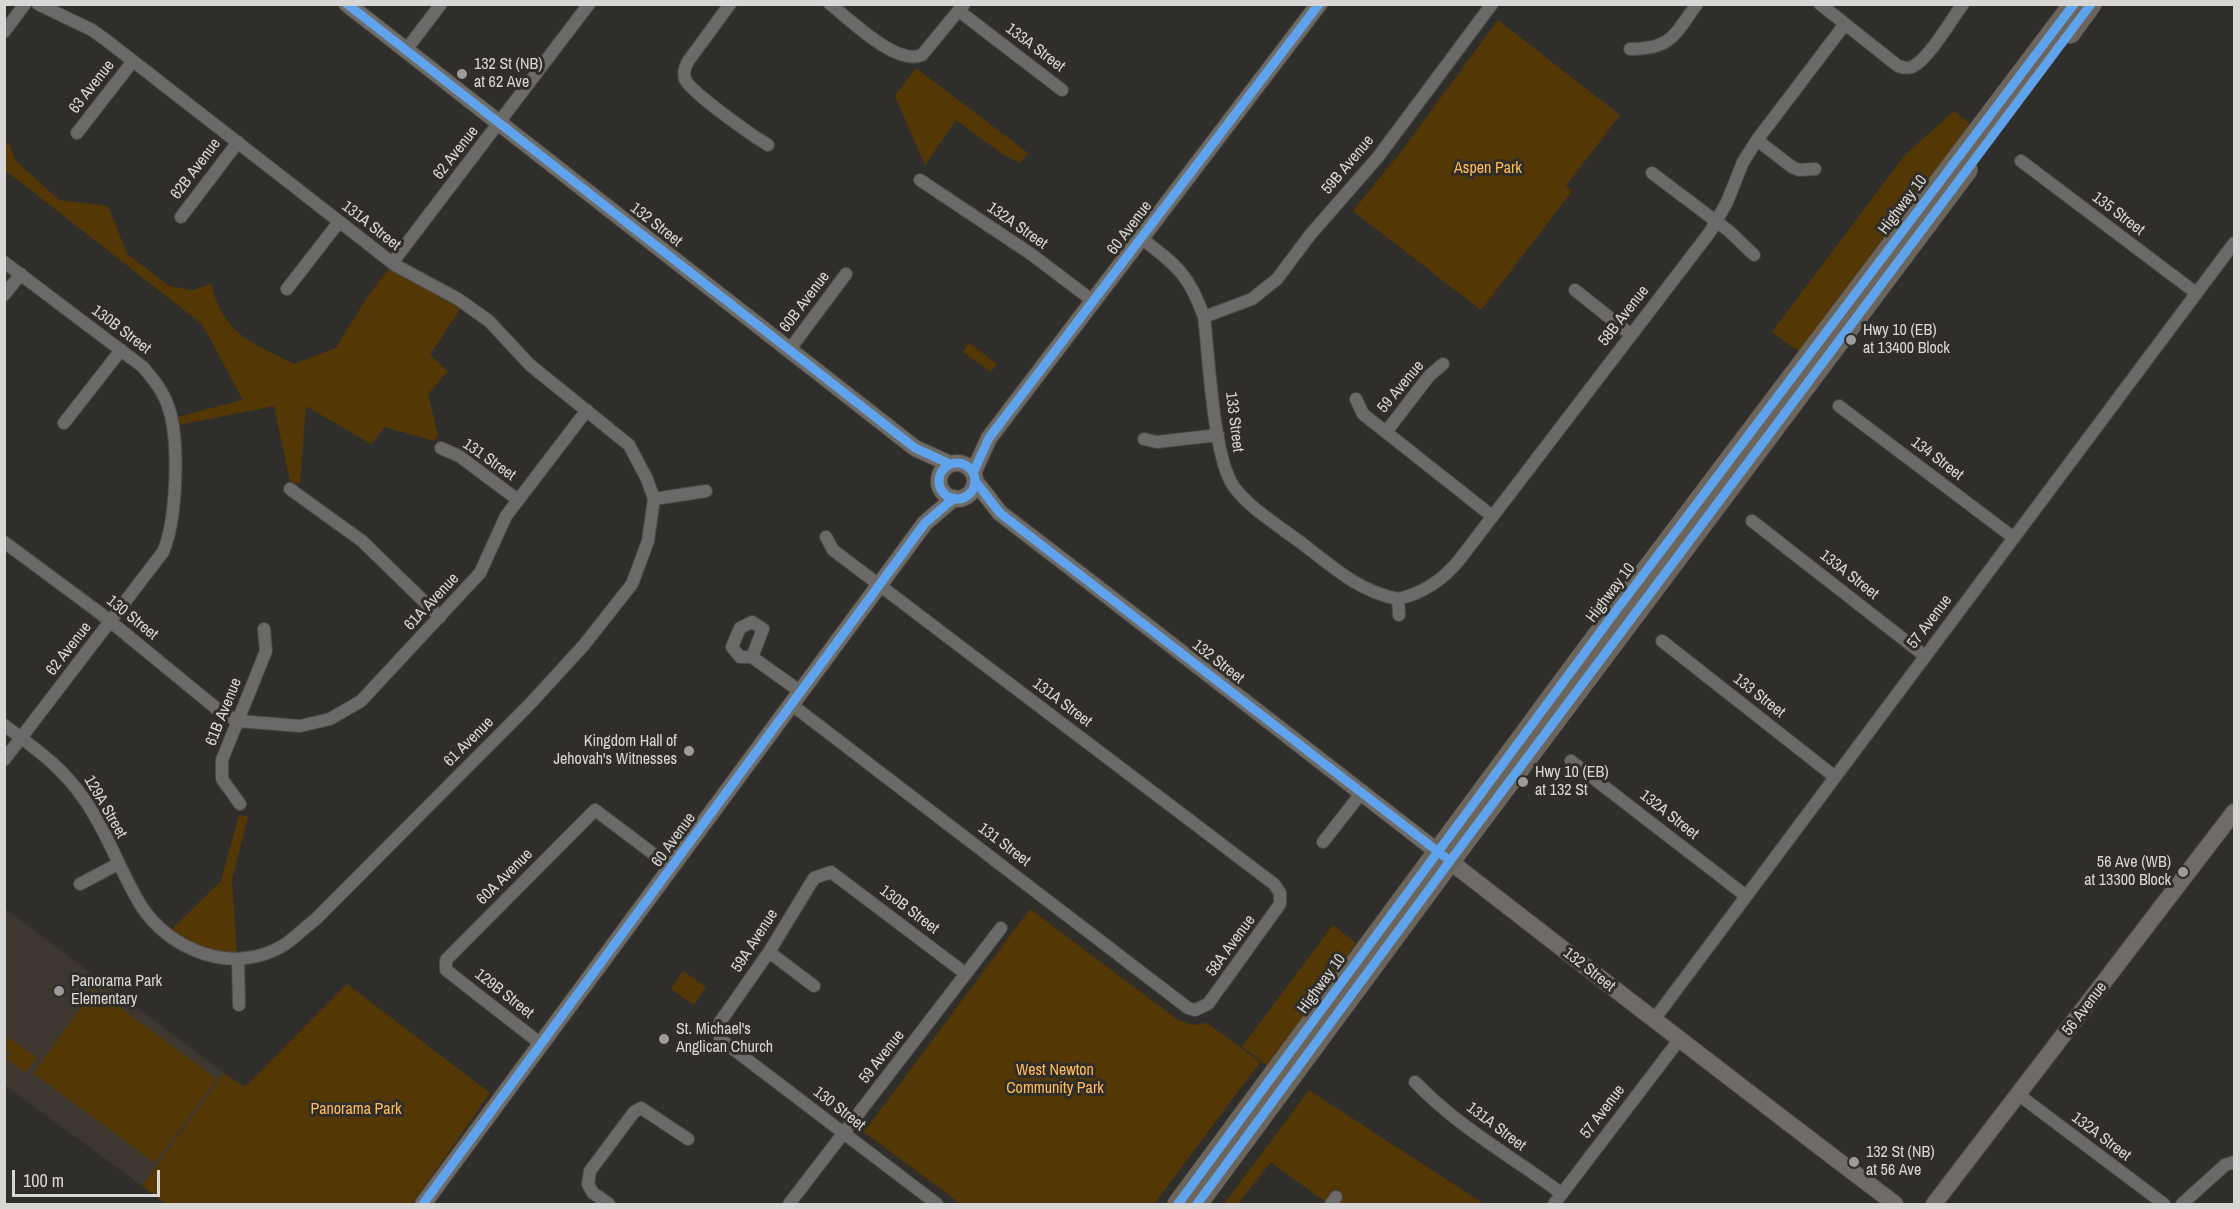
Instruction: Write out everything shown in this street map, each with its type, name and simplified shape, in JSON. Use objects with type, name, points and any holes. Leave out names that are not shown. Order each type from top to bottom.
[{"type":"highway","name":"Highway 10","points":[[1178,1204],[2087,6]]},
{"type":"highway","name":"Highway 10","points":[[1197,1204],[1444,856]]},
{"type":"street","points":[[4,32],[25,4]]},
{"type":"street","name":"131A Street","points":[[38,4],[92,30],[392,263],[470,306],[489,321],[530,365],[629,445],[647,479],[654,499]]},
{"type":"street","name":"132 Street","points":[[346,4],[915,448],[953,464]]},
{"type":"street","points":[[406,50],[441,4]]},
{"type":"street","name":"62 Avenue","points":[[392,263],[590,4]]},
{"type":"street","points":[[730,4],[689,60],[685,75],[691,88],[752,136],[768,145]]},
{"type":"street","points":[[830,4],[894,53],[906,58],[922,55],[961,8]]},
{"type":"street","name":"60 Avenue","points":[[974,477],[989,438],[1319,4]]},
{"type":"street","name":"59B Avenue","points":[[1204,316],[1252,299],[1277,279],[1310,236],[1378,157],[1492,4]]},
{"type":"street","points":[[1630,49],[1649,49],[1668,42],[1697,4]]},
{"type":"street","points":[[1820,4],[1898,66],[1912,67],[1925,55],[1963,4]]},
{"type":"street","name":"133A Street","points":[[961,8],[1062,90]]},
{"type":"street","name":"58B Avenue","points":[[1398,599],[1426,589],[1447,574],[1717,221],[1743,162],[1757,140],[1845,24]]},
{"type":"street","name":"63 Avenue","points":[[77,133],[133,61]]},
{"type":"street","points":[[1757,140],[1798,170],[1815,169]]},
{"type":"street","name":"62B Avenue","points":[[181,217],[238,142]]},
{"type":"street","name":"135 Street","points":[[2021,161],[2196,293]]},
{"type":"street","points":[[1653,173],[1717,221],[1754,255]]},
{"type":"street","name":"132A Street","points":[[920,180],[1031,255],[1093,301]]},
{"type":"street","points":[[287,289],[339,222]]},
{"type":"street","name":"133 Street","points":[[1141,238],[1174,264],[1188,279],[1204,316],[1218,435],[1226,472],[1243,497],[1354,583],[1369,591],[1398,599]]},
{"type":"street","name":"57 Avenue","points":[[1653,1021],[2235,243]]},
{"type":"street","name":"130B Street","points":[[4,262],[143,367],[155,381],[168,405],[172,422],[175,493],[173,524]]},
{"type":"street","points":[[4,295],[21,274]]},
{"type":"street","name":"60B Avenue","points":[[790,349],[846,274]]},
{"type":"street","points":[[1575,290],[1630,334]]},
{"type":"street","points":[[64,423],[120,350]]},
{"type":"street","name":"59 Avenue","points":[[1386,432],[1429,376],[1443,364]]},
{"type":"street","points":[[1356,399],[1363,414],[1492,516]]},
{"type":"street","name":"134 Street","points":[[1839,406],[2014,538]]},
{"type":"street","name":"61A Avenue","points":[[238,721],[300,726],[330,718],[361,701],[480,573],[506,516],[587,410]]},
{"type":"street","points":[[1144,439],[1157,442],[1218,435]]},
{"type":"street","name":"60 Avenue","points":[[953,464],[989,438]]},
{"type":"street","name":"131 Street","points":[[441,448],[459,456],[518,501]]},
{"type":"street","name":"132 Street","points":[[915,448],[939,484]]},
{"type":"street","points":[[953,464],[966,465],[974,477],[971,491],[956,499],[945,494],[939,484],[942,472],[953,464]]},
{"type":"street","name":"132 Street","points":[[974,477],[1000,513],[1363,791],[1653,1021],[1895,1204]]},
{"type":"street","name":"60 Avenue","points":[[925,523],[939,484]]},
{"type":"street","points":[[290,489],[362,541],[440,618]]},
{"type":"street","points":[[654,499],[706,491]]},
{"type":"street","name":"61 Avenue","points":[[238,959],[258,956],[283,945],[316,919],[529,705],[584,645],[632,584],[648,541],[654,499]]},
{"type":"street","name":"132 Street","points":[[956,499],[1000,513]]},
{"type":"street","name":"60 Avenue","points":[[425,1204],[925,523],[956,499]]},
{"type":"street","name":"133A Street","points":[[1752,521],[1925,656]]},
{"type":"street","name":"62 Avenue","points":[[4,760],[163,552],[173,524]]},
{"type":"street","name":"131A Street","points":[[826,537],[833,550],[1274,884],[1280,893]]},
{"type":"street","name":"130 Street","points":[[4,542],[111,622],[222,713],[238,721]]},
{"type":"street","points":[[1398,599],[1399,615]]},
{"type":"street","name":"61B Avenue","points":[[240,804],[222,779],[222,760],[266,651],[264,629]]},
{"type":"street","name":"133 Street","points":[[1662,641],[1835,777]]},
{"type":"street","name":"131 Street","points":[[752,657],[796,699],[1019,877],[1068,919],[1180,1004],[1195,1010]]},
{"type":"street","name":"129A Street","points":[[4,725],[61,768],[86,802],[141,906],[155,924],[190,950],[238,959]]},
{"type":"street","name":"132A Street","points":[[1571,761],[1746,896]]},
{"type":"street","points":[[1323,842],[1363,791]]},
{"type":"street","name":"60A Avenue","points":[[446,970],[446,960],[596,810],[672,868]]},
{"type":"street","name":"56 Avenue","points":[[1934,1204],[2235,812]]},
{"type":"street","name":"129A Street","points":[[80,884],[118,864]]},
{"type":"street","name":"130B Street","points":[[831,872],[966,974]]},
{"type":"street","name":"59A Avenue","points":[[720,1039],[720,1022],[769,952],[814,878],[831,872]]},
{"type":"street","name":"58A Avenue","points":[[1195,1010],[1208,1004],[1243,957],[1277,910],[1280,893]]},
{"type":"street","name":"59 Avenue","points":[[789,1204],[842,1132],[891,1074],[1001,928]]},
{"type":"street","points":[[769,952],[814,986]]},
{"type":"street","points":[[238,959],[239,1005]]},
{"type":"street","name":"129B Street","points":[[446,970],[541,1044]]},
{"type":"street","name":"130 Street","points":[[720,1039],[936,1204]]},
{"type":"street","name":"57 Avenue","points":[[1554,1204],[1679,1040]]},
{"type":"street","name":"131A Street","points":[[1415,1082],[1428,1096],[1507,1157],[1562,1194]]},
{"type":"street","name":"132A Street","points":[[2019,1095],[2164,1204]]},
{"type":"street","points":[[609,1204],[593,1192],[588,1184],[590,1171],[634,1112],[641,1108],[688,1139]]},
{"type":"street","points":[[2182,1204],[2225,1165],[2235,1162]]},
{"type":"shaded area","name":"Panorama Park Elementary","points":[[4,908],[224,1073],[142,1186],[5,1085]]},
{"type":"green space","name":"Aspen Park","points":[[1498,20],[1620,115],[1566,186],[1572,191],[1481,310],[1353,211],[1400,153]]},
{"type":"green space","points":[[916,68],[1028,153],[1020,163],[1004,155],[956,120],[925,165],[895,96]]},
{"type":"green space","points":[[1954,111],[1974,127],[1801,353],[1772,332],[1905,155]]},
{"type":"green space","points":[[4,143],[9,144],[15,160],[59,200],[108,206],[127,254],[169,286],[193,290],[211,284],[223,315],[241,335],[294,364],[336,348],[368,296],[391,266],[462,306],[430,355],[448,371],[428,394],[438,435],[434,441],[385,427],[371,444],[306,406],[300,484],[290,481],[274,406],[179,425],[177,417],[243,400],[202,324],[5,170]]},
{"type":"green space","points":[[969,343],[997,364],[991,372],[963,352]]},
{"type":"green space","points":[[239,815],[248,816],[232,880],[237,955],[211,953],[170,931],[221,881]]},
{"type":"green space","name":"West Newton Community Park","points":[[1030,909],[1178,1020],[1193,1025],[1207,1023],[1260,1062],[1154,1204],[961,1204],[864,1132]]},
{"type":"green space","points":[[1333,925],[1356,943],[1268,1066],[1242,1047]]},
{"type":"green space","points":[[683,971],[706,987],[694,1005],[671,989]]},
{"type":"green space","name":"Panorama Park","points":[[347,984],[490,1093],[412,1204],[166,1204],[142,1186],[224,1073],[245,1087]]},
{"type":"green space","points":[[95,989],[217,1079],[155,1163],[33,1073]]},
{"type":"green space","points":[[8,1037],[37,1058],[26,1073],[7,1059],[11,1053],[5,1048]]},
{"type":"green space","points":[[1309,1090],[1484,1204],[1328,1204],[1271,1162],[1238,1204],[1224,1204]]},
{"type":"cycle path","points":[[347,4],[915,448],[950,464]]},
{"type":"cycle path","points":[[973,473],[989,438],[1319,4]]},
{"type":"cycle path","points":[[1178,1204],[1612,616],[2074,4]]},
{"type":"cycle path","points":[[1197,1204],[1450,861],[2091,4]]},
{"type":"cycle path","points":[[957,463],[969,469],[975,481],[969,493],[957,499],[945,493],[939,481],[945,469],[957,463]]},
{"type":"cycle path","points":[[975,481],[1000,513],[1445,857]]},
{"type":"cycle path","points":[[423,1204],[925,523],[954,498]]},
{"type":"place","name":"132 St (NB) at 62 Ave","points":[[462,74]]},
{"type":"place","name":"Hwy 10 (EB) at 13400 Block","points":[[1851,340]]},
{"type":"place","name":"Kingdom Hall of Jehovah's Witnesses","points":[[689,751]]},
{"type":"place","name":"Hwy 10 (EB) at 132 St","points":[[1523,782]]},
{"type":"place","name":"56 Ave (WB) at 13300 Block","points":[[2183,872]]},
{"type":"place","name":"Panorama Park Elementary","points":[[59,991]]},
{"type":"place","name":"St. Michael's Anglican Church","points":[[664,1039]]},
{"type":"place","name":"132 St (NB) at 56 Ave","points":[[1854,1162]]}]
